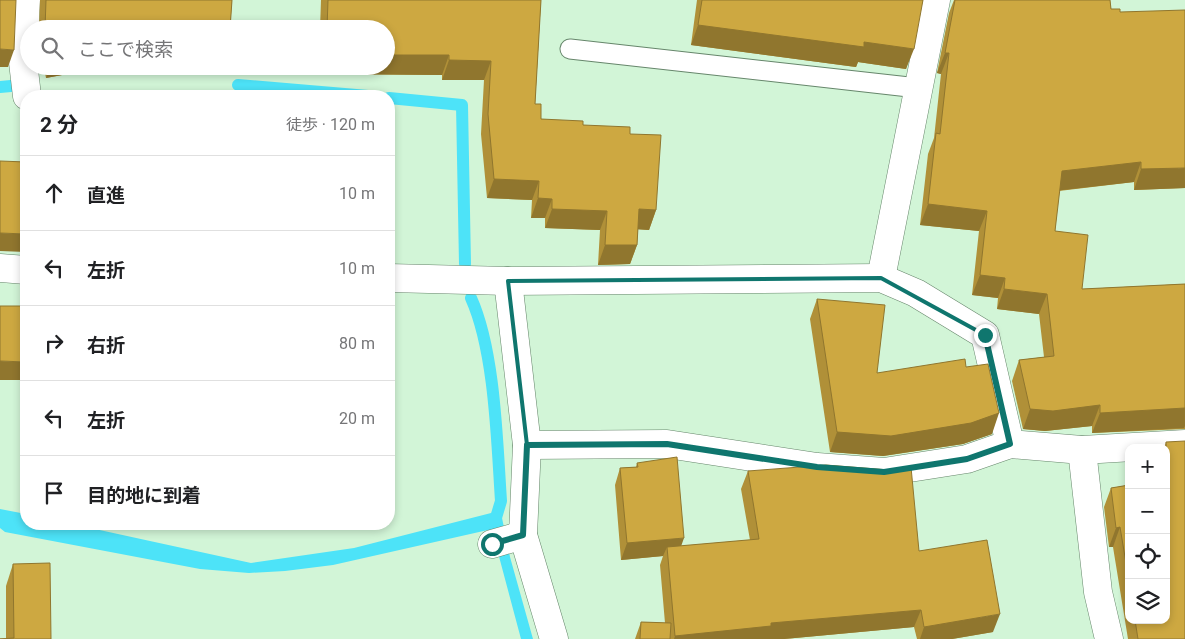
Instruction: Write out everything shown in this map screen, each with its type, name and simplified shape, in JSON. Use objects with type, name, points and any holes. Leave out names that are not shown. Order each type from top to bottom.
[{"type":"street","points":[[25,20],[26,0]]},
{"type":"street","points":[[881,278],[936,0]]},
{"type":"street","points":[[25,75],[26,90]]},
{"type":"street","points":[[0,268],[20,270]]},
{"type":"street","points":[[395,278],[508,281],[881,278],[916,293],[985,335],[1010,444]]},
{"type":"street","points":[[508,281],[527,445],[509,539],[554,639]]},
{"type":"street","points":[[527,445],[667,444],[817,467],[884,472],[967,459],[1010,444],[1082,450],[1185,444]]},
{"type":"street","points":[[1082,450],[1098,592],[1109,639]]},
{"type":"lane","points":[[570,49],[918,88]]},
{"type":"highlighted area","points":[[881,278],[985,335],[1010,444],[967,459],[884,472],[817,467],[667,444],[527,445],[508,281]]},
{"type":"water","points":[[0,509],[20,513],[20,530],[100,530],[251,563],[354,548],[495,512],[501,513],[510,557],[533,639],[521,639],[493,534],[488,530],[333,565],[249,573],[200,569],[5,532],[0,528]]},
{"type":"building","points":[[0,0],[16,0],[14,50],[0,49]]},
{"type":"building","points":[[46,0],[232,0],[231,20],[45,20]]},
{"type":"building","points":[[328,0],[541,0],[535,104],[541,104],[541,119],[583,121],[583,125],[630,127],[630,134],[661,135],[656,210],[639,209],[637,245],[605,245],[607,211],[552,209],[552,199],[538,198],[539,181],[494,179],[488,114],[491,61],[449,60],[449,55],[395,55],[395,20],[327,20]]},
{"type":"building","points":[[702,0],[923,0],[914,49],[864,42],[864,47],[698,25]]},
{"type":"building","points":[[955,0],[1110,0],[1111,9],[1120,9],[1120,12],[1185,10],[1185,168],[1141,169],[1141,162],[1062,171],[1055,231],[1088,235],[1082,289],[1185,284],[1185,408],[1100,413],[1100,405],[1053,411],[1030,409],[1019,360],[1054,356],[1047,294],[1004,289],[1005,278],[980,275],[987,211],[928,204],[936,133],[940,134],[949,53],[945,53]]},
{"type":"building","points":[[0,161],[20,162],[20,234],[0,233]]},
{"type":"building","points":[[817,299],[885,305],[877,373],[965,359],[966,367],[988,364],[999,413],[971,423],[891,436],[837,432]]},
{"type":"building","points":[[0,306],[20,306],[20,362],[0,361]]},
{"type":"building","points":[[1185,441],[1185,639],[1138,639],[1136,624],[1170,624],[1170,444],[1166,444],[1166,442]]},
{"type":"building","points":[[677,457],[684,538],[627,543],[620,468],[638,467],[637,463]]},
{"type":"building","points":[[826,465],[889,470],[911,467],[919,551],[987,540],[1000,614],[924,627],[921,610],[771,623],[771,626],[675,636],[667,547],[759,539],[748,471]]},
{"type":"building","points":[[1125,486],[1125,557],[1120,527],[1116,528],[1111,488]]},
{"type":"building","points":[[50,563],[51,639],[0,639],[14,638],[13,564]]},
{"type":"building","points":[[641,622],[671,623],[670,639],[640,639]]},
{"type":"waterway","points":[[238,85],[297,90]]},
{"type":"waterway","points":[[0,87],[11,86]]},
{"type":"waterway","points":[[395,99],[462,105],[465,264]]},
{"type":"waterway","points":[[471,298],[485,344],[494,397],[501,501],[495,521]]},
{"type":"route","points":[[492,544],[523,535],[527,445],[667,444],[817,467],[884,472],[967,459],[1010,444],[985,335]]}]
